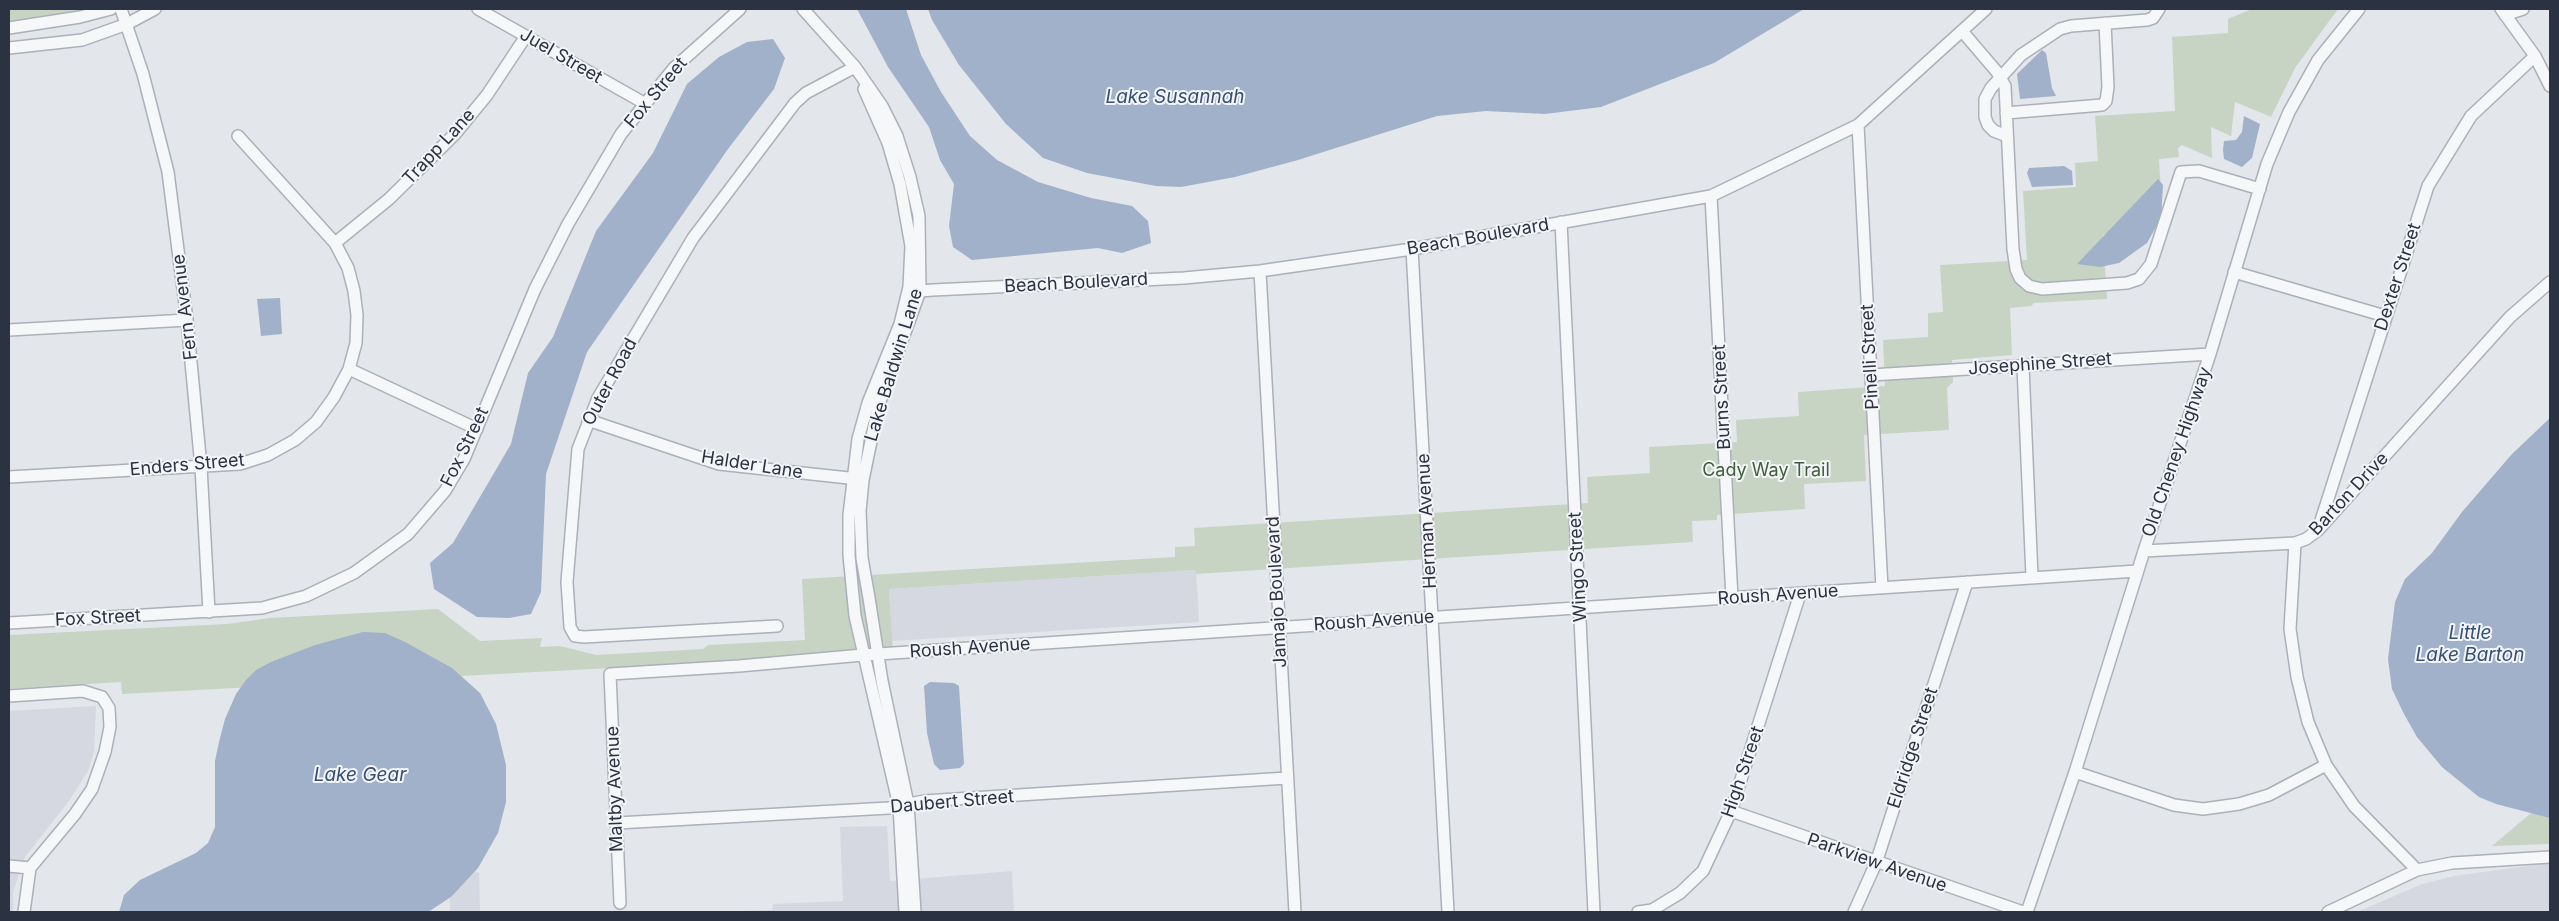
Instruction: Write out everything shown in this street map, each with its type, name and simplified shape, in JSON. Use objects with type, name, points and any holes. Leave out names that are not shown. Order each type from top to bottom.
[{"type":"street","points":[[9,28],[80,17],[111,9]]},
{"type":"street","name":"Fern Avenue","points":[[121,9],[155,116],[168,172],[187,320],[201,467],[209,612]]},
{"type":"street","points":[[9,48],[82,40],[127,24],[155,9]]},
{"type":"street","name":"Juel Street","points":[[478,9],[644,103]]},
{"type":"street","name":"Fox Street","points":[[9,623],[262,608],[306,596],[354,573],[386,552],[408,534],[445,491],[464,459],[519,324],[539,281],[603,162],[644,103],[674,68],[740,9]]},
{"type":"street","name":"Lake Baldwin Lane","points":[[803,9],[855,67],[888,143],[900,184],[911,246],[915,289],[868,403],[858,439],[857,479],[862,551],[904,805],[915,912]]},
{"type":"street","name":"Beach Boulevard","points":[[915,289],[1184,278],[1260,271],[1412,249],[1711,196],[1858,125],[1986,9]]},
{"type":"street","points":[[2008,136],[1994,131],[1985,117],[1987,93],[2021,56],[2060,30],[2071,26],[2146,20],[2153,18],[2159,9]]},
{"type":"street","name":"Old Cheney Highway","points":[[2025,912],[2075,772],[2144,551],[2210,354],[2260,190],[2289,112],[2318,60],[2359,9]]},
{"type":"street","points":[[2523,9],[2503,12],[2536,56],[2550,86]]},
{"type":"street","points":[[2006,113],[2102,105],[2106,101],[2108,87],[2104,23]]},
{"type":"street","points":[[1962,31],[2001,78],[2005,86],[2016,268],[2020,278],[2029,286],[2042,289],[2127,283],[2139,279],[2151,264],[2181,172],[2199,170],[2260,190]]},
{"type":"street","name":"Trapp Lane","points":[[335,243],[389,199],[455,134],[486,95],[526,36]]},
{"type":"street","name":"Dexter Street","points":[[2318,530],[2428,186],[2471,116],[2536,56]]},
{"type":"street","name":"Outer Road","points":[[777,626],[584,638],[578,637],[571,632],[567,582],[578,449],[598,398],[689,245],[784,117],[806,94],[855,67]]},
{"type":"street","name":"Pinelli Street","points":[[1858,125],[1882,588]]},
{"type":"street","name":"Enders Street","points":[[9,477],[240,464],[268,455],[295,440],[316,422],[334,396],[349,369],[356,343],[357,315],[354,291],[348,268],[335,243],[238,136]]},
{"type":"street","name":"Burns Street","points":[[1711,196],[1732,598]]},
{"type":"street","name":"Wingo Street","points":[[1561,222],[1594,912]]},
{"type":"street","name":"Herman Avenue","points":[[1412,249],[1448,912]]},
{"type":"street","name":"Jamajo Boulevard","points":[[1260,271],[1295,912]]},
{"type":"street","points":[[2234,272],[2385,316]]},
{"type":"street","name":"Barton Drive","points":[[2417,870],[2354,806],[2326,765],[2308,722],[2297,677],[2290,628],[2291,584],[2295,543],[2306,539],[2318,530],[2510,317],[2550,282]]},
{"type":"street","points":[[9,330],[187,320]]},
{"type":"street","name":"Josephine Street","points":[[1871,375],[2210,354]]},
{"type":"street","points":[[2023,366],[2032,577]]},
{"type":"street","points":[[349,369],[477,429]]},
{"type":"street","name":"Halder Lane","points":[[588,420],[718,464],[857,479]]},
{"type":"street","name":"Lake Baldwin Lane","points":[[857,479],[849,516],[850,563],[855,616],[863,655],[904,805],[904,912]]},
{"type":"street","points":[[2144,551],[2295,543]]},
{"type":"street","name":"Roush Avenue","points":[[610,674],[739,666],[863,655],[2138,571]]},
{"type":"street","name":"Eldridge Street","points":[[1854,912],[1876,863],[1967,582]]},
{"type":"street","name":"High Street","points":[[1638,912],[1652,910],[1680,893],[1704,871],[1731,811],[1800,594]]},
{"type":"street","name":"Maltby Avenue","points":[[610,674],[620,903]]},
{"type":"street","points":[[9,696],[83,691],[102,697],[109,708],[110,727],[100,768],[92,789],[75,814],[30,868],[24,912]]},
{"type":"street","points":[[2075,772],[2174,805],[2203,809],[2239,804],[2269,795],[2326,765]]},
{"type":"street","name":"Daubert Street","points":[[617,824],[904,805],[924,801],[1287,778]]},
{"type":"street","name":"Parkview Avenue","points":[[1731,811],[1876,863],[2025,912]]},
{"type":"street","points":[[2328,912],[2417,870],[2452,863],[2550,857]]},
{"type":"street","points":[[9,866],[30,868]]},
{"type":"shaded area","points":[[1196,570],[1199,622],[892,641],[889,589]]},
{"type":"shaded area","points":[[96,706],[94,752],[88,771],[69,801],[25,857],[13,892],[13,912],[9,912],[9,711]]},
{"type":"shaded area","points":[[887,826],[890,881],[1012,871],[1014,912],[703,912],[772,910],[773,904],[843,901],[840,827]]},
{"type":"shaded area","points":[[2550,863],[2550,912],[2357,912],[2422,884],[2454,876]]},
{"type":"shaded area","points":[[479,872],[480,912],[450,912],[449,874]]},
{"type":"green space","points":[[9,9],[92,9],[57,18],[9,22]]},
{"type":"green space","name":"Cady Way Trail","points":[[2252,9],[2338,9],[2295,68],[2271,117],[2235,102],[2231,136],[2211,127],[2212,158],[2182,145],[2178,148],[2179,157],[2159,159],[2163,225],[2103,235],[2107,299],[2034,303],[2031,306],[2010,308],[2012,355],[1952,360],[1953,382],[1947,388],[1949,430],[1864,435],[1866,481],[1804,484],[1805,509],[1717,515],[1717,520],[1692,521],[1693,542],[1196,574],[1196,570],[889,589],[893,653],[122,694],[121,682],[9,689],[9,635],[227,624],[270,618],[438,609],[480,641],[542,638],[540,647],[560,646],[596,655],[703,649],[708,645],[805,640],[802,579],[1175,557],[1175,547],[1195,546],[1194,528],[1588,503],[1587,477],[1650,473],[1649,447],[1737,442],[1736,420],[1799,416],[1798,392],[1885,386],[1883,340],[1928,337],[1928,313],[1943,312],[1940,265],[2027,260],[2023,191],[2076,187],[2075,163],[2098,161],[2095,116],[2175,111],[2172,37],[2228,33],[2228,19]]},
{"type":"green space","points":[[2550,797],[2550,844],[2492,846]]},
{"type":"water","points":[[857,9],[906,9],[921,55],[941,92],[970,136],[997,160],[1038,182],[1091,198],[1132,206],[1148,221],[1151,243],[1122,253],[1098,248],[972,260],[953,247],[949,226],[954,184],[940,160],[929,127],[888,67]]},
{"type":"water","name":"Lake Susannah","points":[[928,9],[1804,9],[1714,63],[1601,107],[1545,114],[1486,111],[1437,116],[1298,160],[1235,177],[1181,187],[1156,186],[1087,173],[1043,158],[1006,124],[959,65],[932,20]]},
{"type":"water","points":[[773,39],[785,58],[774,89],[728,149],[587,352],[546,474],[541,592],[531,614],[509,618],[477,617],[434,589],[430,563],[453,543],[511,444],[528,373],[553,337],[596,231],[653,153],[687,84],[719,57],[747,42]]},
{"type":"water","points":[[2042,50],[2046,53],[2052,88],[2056,96],[2020,99],[2017,74]]},
{"type":"water","points":[[2244,116],[2260,124],[2252,158],[2242,167],[2224,159],[2223,150],[2224,141],[2236,140],[2242,132]]},
{"type":"water","points":[[2064,166],[2072,171],[2073,185],[2032,187],[2027,173],[2029,168]]},
{"type":"water","points":[[2158,179],[2163,185],[2161,218],[2147,243],[2119,263],[2100,267],[2077,264]]},
{"type":"water","points":[[280,298],[282,334],[261,336],[257,299]]},
{"type":"water","name":"Little Lake Barton","points":[[2550,418],[2550,818],[2496,804],[2479,797],[2442,767],[2417,737],[2404,714],[2392,689],[2388,659],[2395,602],[2405,579],[2432,553],[2462,512],[2512,454]]},
{"type":"water","name":"Lake Gear","points":[[363,632],[385,633],[452,668],[480,693],[496,724],[506,765],[506,802],[498,833],[478,868],[451,897],[428,912],[119,912],[124,895],[140,880],[196,853],[208,843],[215,827],[215,761],[219,742],[225,719],[236,694],[246,680],[256,670],[271,662],[315,645]]},
{"type":"water","points":[[930,682],[954,683],[959,686],[964,764],[960,768],[940,770],[934,764],[927,733],[924,686]]}]
